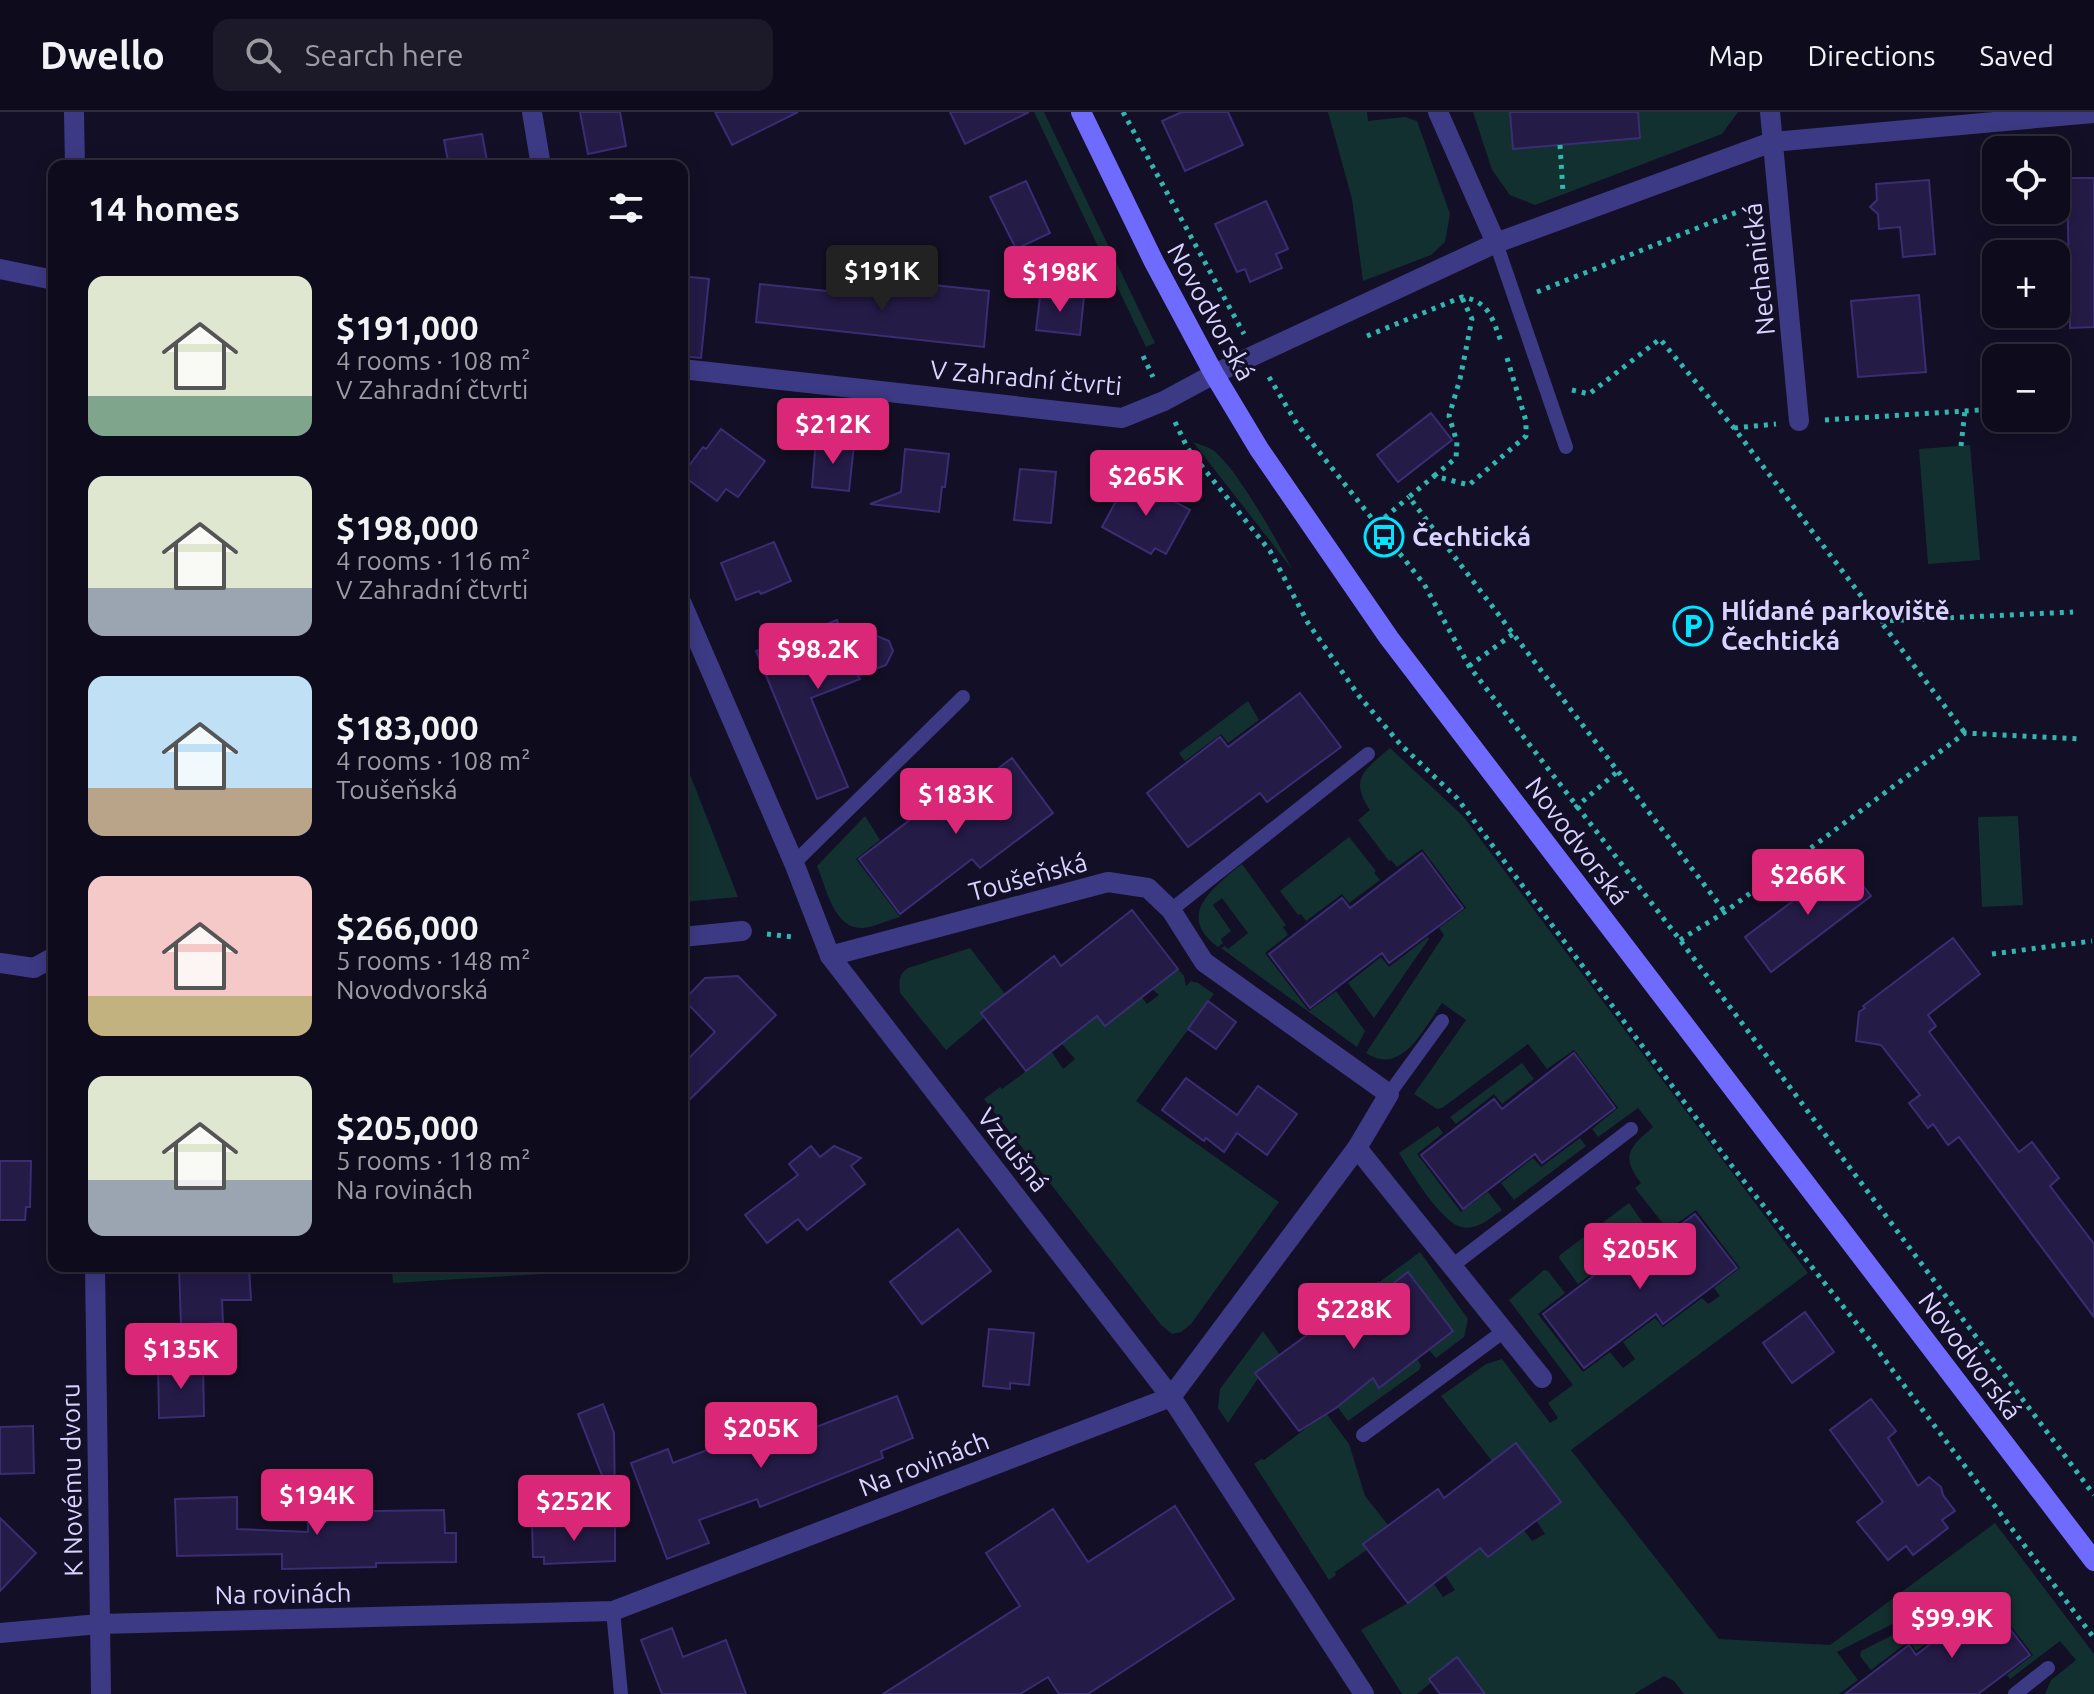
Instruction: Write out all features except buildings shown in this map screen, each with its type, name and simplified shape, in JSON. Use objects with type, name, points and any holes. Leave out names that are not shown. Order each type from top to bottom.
[{"type":"main road","name":"Novodvorská","points":[[1081,112],[1154,262],[1214,374],[1259,449],[1389,638],[2094,1561]]},
{"type":"street","points":[[74,112],[75,160]]},
{"type":"street","points":[[532,112],[540,160]]},
{"type":"street","points":[[1438,112],[1496,243]]},
{"type":"street","name":"Nechanická","points":[[1770,112],[1799,421]]},
{"type":"street","points":[[1214,374],[1496,243],[1772,142],[2094,113]]},
{"type":"street","points":[[0,269],[48,279]]},
{"type":"street","name":"V Zahradní čtvrti","points":[[688,370],[1122,418],[1164,401],[1214,374]]},
{"type":"street","name":"Vzdušná","points":[[688,618],[794,863],[830,956],[1171,1397],[1364,1694]]},
{"type":"street","name":"Toušeňská","points":[[830,956],[1108,882],[1148,888],[1171,910],[1204,962],[1389,1094]]},
{"type":"street","points":[[688,936],[742,931]]},
{"type":"street","points":[[0,963],[34,968],[48,960]]},
{"type":"street","points":[[1171,1397],[1357,1148],[1389,1094]]},
{"type":"street","points":[[1357,1148],[1542,1378]]},
{"type":"street","name":"K Novému dvoru","points":[[95,1272],[101,1694]]},
{"type":"street","name":"Na rovinách","points":[[0,1633],[99,1624],[613,1611],[1171,1397]]},
{"type":"lane","points":[[1496,243],[1566,447]]},
{"type":"lane","points":[[794,863],[963,697]]},
{"type":"lane","points":[[1171,910],[1368,754]]},
{"type":"lane","points":[[1389,1094],[1442,1021]]},
{"type":"lane","points":[[1452,1266],[1631,1129]]},
{"type":"lane","points":[[1363,1435],[1504,1331]]},
{"type":"lane","points":[[613,1611],[621,1694]]},
{"type":"lane","points":[[2015,1694],[2048,1668]]},
{"type":"path","points":[[1123,112],[1255,356],[1297,424],[1424,584],[1469,666],[1575,808],[1680,940],[2094,1495]]},
{"type":"path","points":[[1560,145],[1564,206]]},
{"type":"path","points":[[1537,304],[1534,293],[1759,203]]},
{"type":"path","points":[[1364,337],[1462,297],[1475,299],[1490,313],[1526,421],[1526,436],[1469,485],[1434,476]]},
{"type":"path","points":[[1377,524],[1456,458],[1457,442],[1449,416],[1472,319],[1462,297]]},
{"type":"path","points":[[1568,386],[1574,392],[1589,394],[1660,339],[1734,428],[1965,733]]},
{"type":"path","points":[[1143,356],[1188,449],[1270,551],[1308,623],[1359,696],[1401,745],[1457,798],[1732,1166],[1876,1348],[2094,1638]]},
{"type":"path","points":[[1275,386],[1277,377]]},
{"type":"path","points":[[1734,428],[1982,409]]},
{"type":"path","points":[[1961,446],[1965,410]]},
{"type":"path","points":[[1409,497],[1725,912]]},
{"type":"path","points":[[1880,621],[2073,612]]},
{"type":"path","points":[[1469,666],[1513,634]]},
{"type":"path","points":[[1680,940],[1725,912],[1965,733],[2080,739]]},
{"type":"path","points":[[1575,808],[1618,771]]},
{"type":"path","points":[[742,931],[790,936],[830,956]]},
{"type":"path","points":[[1992,954],[2092,941]]},
{"type":"green space","points":[[1034,112],[1044,112],[1155,343],[1146,347]]},
{"type":"green space","points":[[1328,112],[1367,112],[1368,121],[1405,117],[1417,121],[1450,214],[1445,242],[1431,255],[1363,281],[1352,199]]},
{"type":"green space","points":[[1473,112],[1510,112],[1513,149],[1640,138],[1638,112],[1738,112],[1722,134],[1535,205],[1510,195],[1492,170]]},
{"type":"green space","points":[[1193,442],[1211,449],[1231,469],[1292,569]]},
{"type":"green space","points":[[1970,445],[1980,560],[1928,564],[1919,449]]},
{"type":"green space","points":[[1248,701],[1259,720],[1228,743],[1221,734],[1185,761],[1179,753]]},
{"type":"green space","points":[[1390,748],[1463,816],[1808,1273],[1571,1450],[1719,1639],[1830,1645],[1995,1523],[2094,1654],[2094,1694],[2045,1694],[2051,1680],[2076,1660],[2060,1641],[2010,1679],[2007,1675],[2033,1655],[1988,1596],[1961,1616],[1946,1597],[1837,1652],[1858,1680],[1839,1694],[1684,1694],[1674,1681],[1664,1676],[1634,1694],[1485,1694],[1457,1658],[1429,1679],[1432,1682],[1417,1694],[1402,1694],[1361,1630],[1434,1584],[1443,1597],[1455,1590],[1445,1575],[1480,1548],[1488,1557],[1524,1530],[1532,1541],[1545,1534],[1536,1520],[1516,1443],[1492,1461],[1441,1396],[1486,1364],[1502,1359],[1550,1423],[1558,1418],[1548,1403],[1573,1385],[1509,1300],[1544,1270],[1548,1271],[1565,1293],[1538,1314],[1583,1372],[1610,1352],[1623,1368],[1635,1359],[1623,1342],[1655,1318],[1663,1327],[1702,1298],[1708,1304],[1720,1296],[1714,1288],[1740,1268],[1696,1210],[1668,1230],[1635,1188],[1641,1183],[1630,1165],[1630,1152],[1653,1127],[1638,1108],[1598,1137],[1592,1129],[1618,1108],[1574,1050],[1547,1069],[1528,1044],[1437,1109],[1414,1094],[1466,1020],[1442,1003],[1420,1036],[1401,1054],[1391,1059],[1379,1059],[1366,1053],[1444,935],[1439,928],[1466,908],[1422,849],[1397,867],[1358,820],[1370,810],[1360,790],[1363,775]]},
{"type":"green space","points":[[688,769],[738,897],[688,901]]},
{"type":"green space","points":[[865,816],[880,840],[856,859],[900,917],[863,928],[853,927],[838,915],[817,866]]},
{"type":"green space","points":[[2018,816],[2023,905],[1982,907],[1978,817]]},
{"type":"green space","points":[[1349,837],[1380,880],[1349,903],[1342,894],[1306,921],[1280,891]]},
{"type":"green space","points":[[1242,864],[1286,925],[1283,927],[1288,935],[1265,953],[1309,1011],[1336,991],[1365,1031],[1357,1047],[1221,948],[1225,946],[1228,949],[1248,933],[1222,898],[1213,905],[1231,931],[1221,939],[1223,943],[1218,947],[1205,935],[1199,924],[1203,902]]},
{"type":"green space","points":[[1428,937],[1374,1018],[1348,983],[1381,957],[1389,967]]},
{"type":"green space","points":[[970,948],[1005,994],[981,1012],[984,1018],[946,1050],[900,993],[900,979],[908,968]]},
{"type":"green space","points":[[1178,969],[1184,976],[1186,986],[1191,981],[1198,983],[1214,994],[1136,1101],[1279,1202],[1191,1324],[1181,1332],[1172,1334],[1161,1325],[984,1099],[1052,1052],[1063,1069],[1075,1059],[1062,1044],[1097,1016],[1142,997],[1147,1004],[1159,995],[1152,989]]},
{"type":"green space","points":[[1522,1063],[1534,1079],[1502,1104],[1494,1094],[1456,1124],[1450,1117]]},
{"type":"green space","points":[[1438,1126],[1443,1133],[1417,1154],[1461,1212],[1488,1192],[1502,1210],[1478,1225],[1461,1227],[1444,1216],[1399,1153]]},
{"type":"green space","points":[[1580,1138],[1586,1146],[1514,1200],[1501,1183],[1533,1158],[1541,1167]]},
{"type":"green space","points":[[1629,1203],[1655,1240],[1623,1264],[1615,1255],[1578,1284],[1559,1258],[1560,1255]]},
{"type":"green space","points":[[1420,1252],[1468,1319],[1464,1337],[1436,1358],[1429,1350],[1453,1331],[1408,1272],[1385,1290],[1378,1283]]},
{"type":"green space","points":[[392,1272],[558,1272],[558,1273],[393,1283]]},
{"type":"green space","points":[[1263,1331],[1280,1355],[1259,1377],[1228,1423],[1218,1408],[1220,1389]]},
{"type":"green space","points":[[1417,1359],[1421,1365],[1419,1370],[1348,1421],[1336,1405],[1373,1378]]},
{"type":"green space","points":[[1326,1413],[1349,1444],[1365,1496],[1388,1525],[1365,1544],[1368,1549],[1335,1572],[1336,1575],[1329,1580],[1254,1464],[1264,1460]]},
{"type":"green space","points":[[1938,1612],[1949,1626],[1916,1651],[1909,1641],[1871,1670],[1860,1656],[1861,1651]]},
{"type":"place","name":"Čechtická","points":[[1384,537]]},
{"type":"place","name":"Hlídané parkoviště Čechtická","points":[[1693,626]]}]
